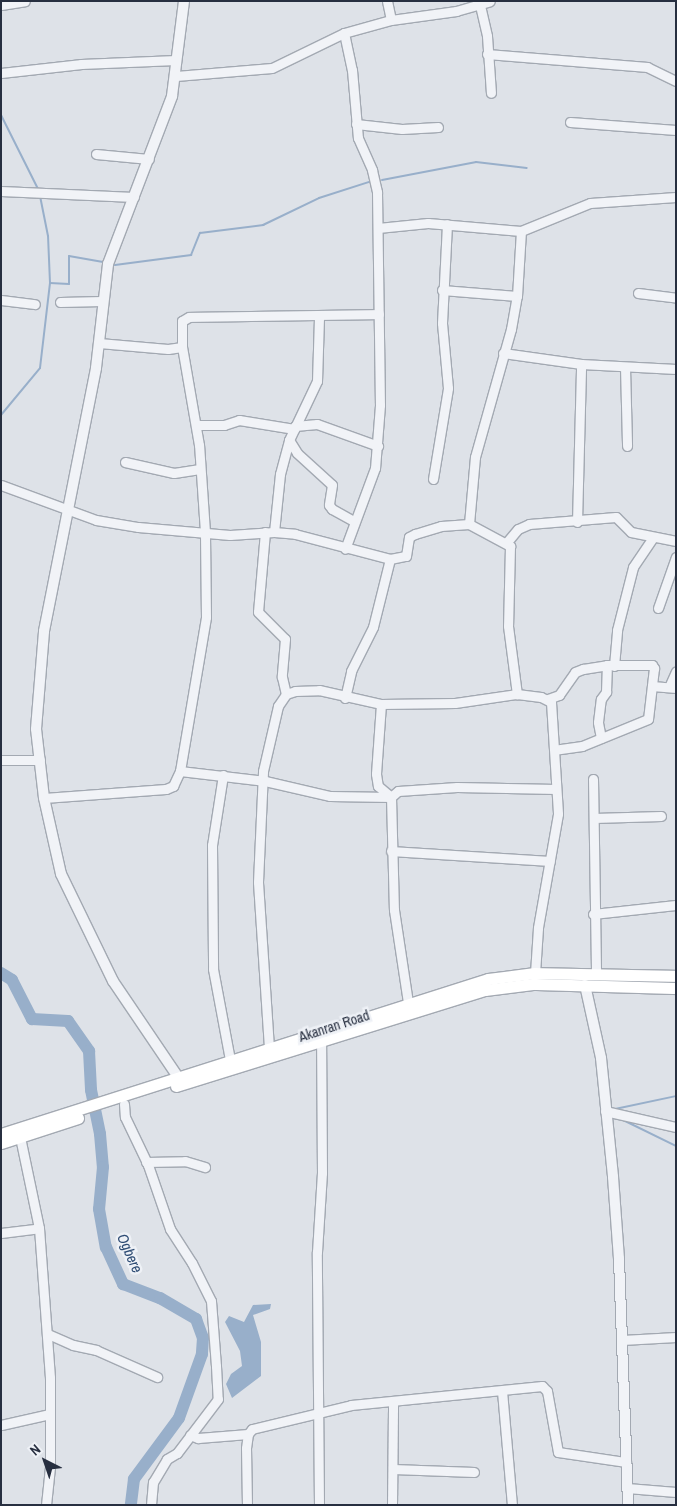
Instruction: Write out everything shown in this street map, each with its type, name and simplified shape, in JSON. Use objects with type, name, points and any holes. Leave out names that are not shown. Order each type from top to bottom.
[{"type":"main road","name":"Akanran Road","points":[[1,1144],[178,1077],[488,978],[534,973],[596,974],[618,980],[676,988]]},
{"type":"main road","name":"Akanran Road","points":[[99,1107],[124,1104],[321,1040],[485,990],[533,984],[585,985],[618,980],[676,976]]},
{"type":"main road","name":"Akanran Road","points":[[1,1134],[85,1112]]},
{"type":"street","points":[[1,5],[24,1]]},
{"type":"street","points":[[178,1077],[113,981],[85,929],[62,874],[44,798],[37,696],[44,631],[98,343],[108,264],[150,160],[176,76],[176,60],[184,1]]},
{"type":"street","points":[[387,1],[391,20]]},
{"type":"street","points":[[176,76],[272,68],[344,33],[391,20],[456,11],[479,2],[490,1]]},
{"type":"street","points":[[479,2],[487,36],[491,93]]},
{"type":"street","points":[[344,33],[352,70],[356,124],[375,182],[378,228],[376,277],[379,314],[378,446],[375,468],[345,549]]},
{"type":"street","points":[[487,54],[647,67],[676,81]]},
{"type":"street","points":[[1,73],[81,64],[176,60]]},
{"type":"street","points":[[570,122],[676,130]]},
{"type":"street","points":[[356,124],[393,129],[438,127]]},
{"type":"street","points":[[96,154],[150,160]]},
{"type":"street","points":[[1,191],[134,197]]},
{"type":"street","points":[[378,228],[447,224],[521,231],[590,203],[676,197]]},
{"type":"street","points":[[433,479],[448,388],[442,290],[447,224]]},
{"type":"street","points":[[469,524],[474,457],[517,296],[521,231]]},
{"type":"street","points":[[442,290],[517,296]]},
{"type":"street","points":[[638,293],[676,298]]},
{"type":"street","points":[[1,300],[35,304]]},
{"type":"street","points":[[60,302],[102,302]]},
{"type":"street","points":[[44,798],[166,789],[173,786],[180,771],[206,618],[205,532],[196,425],[182,347],[180,326],[184,319],[189,317],[319,317],[379,314]]},
{"type":"street","points":[[286,694],[282,677],[285,639],[258,612],[269,532],[280,474],[295,427],[317,382],[319,317]]},
{"type":"street","points":[[98,343],[168,350],[182,347]]},
{"type":"street","points":[[503,354],[581,364],[676,369]]},
{"type":"street","points":[[577,522],[581,364]]},
{"type":"street","points":[[625,367],[627,446]]},
{"type":"street","points":[[301,414],[308,424]]},
{"type":"street","points":[[196,425],[224,425],[239,420],[295,427],[317,424],[378,446]]},
{"type":"street","points":[[290,440],[297,453],[332,485],[330,505],[332,509],[354,521]]},
{"type":"street","points":[[125,462],[174,473],[200,469]]},
{"type":"street","points":[[1,485],[67,511],[138,527],[230,535],[269,532],[295,534],[345,549],[390,559],[406,556],[409,538],[415,534],[429,528],[469,524],[507,542],[510,546],[508,626],[517,694]]},
{"type":"street","points":[[507,542],[518,529],[530,524],[577,522],[616,517],[631,532],[676,541]]},
{"type":"street","points":[[602,738],[598,722],[601,699],[606,692],[617,630],[633,567],[653,537]]},
{"type":"street","points":[[658,608],[676,558]]},
{"type":"street","points":[[345,698],[351,671],[373,627],[390,559]]},
{"type":"street","points":[[269,1048],[258,882],[265,781],[263,771],[269,736],[278,706],[286,694],[304,688],[381,704],[455,703],[517,694],[548,699],[565,689],[575,672],[611,665],[652,665],[652,686],[648,719],[602,738],[555,750]]},
{"type":"street","points":[[652,686],[672,687],[676,672]]},
{"type":"street","points":[[534,973],[558,814],[553,713],[548,699]]},
{"type":"street","points":[[381,704],[376,774],[378,786],[391,797],[394,910],[408,1003]]},
{"type":"street","points":[[1,760],[40,760]]},
{"type":"street","points":[[180,771],[265,781],[330,796],[391,797],[398,791],[457,786],[556,789]]},
{"type":"street","points":[[223,775],[212,845],[213,969],[230,1060]]},
{"type":"street","points":[[593,779],[593,914],[598,959],[596,974]]},
{"type":"street","points":[[594,818],[661,816]]},
{"type":"street","points":[[391,851],[550,861]]},
{"type":"street","points":[[593,914],[676,905]]},
{"type":"street","points":[[585,985],[601,1058],[619,1250],[628,1505]]},
{"type":"street","points":[[319,1505],[317,1252],[322,1172],[321,1040]]},
{"type":"street","points":[[124,1104],[125,1117],[146,1162],[170,1230],[192,1262],[211,1301],[218,1399],[177,1454],[167,1458],[153,1482],[151,1505]]},
{"type":"street","points":[[605,1111],[676,1127]]},
{"type":"street","points":[[20,1137],[39,1228],[48,1334],[50,1414],[46,1505]]},
{"type":"street","points":[[146,1162],[185,1161],[205,1167]]},
{"type":"street","points":[[1,1233],[39,1228]]},
{"type":"street","points":[[48,1334],[73,1345],[96,1350],[157,1377]]},
{"type":"street","points":[[622,1340],[676,1337]]},
{"type":"street","points":[[190,1435],[198,1438],[248,1434],[270,1422],[305,1418],[319,1411],[542,1386],[547,1391],[558,1452],[626,1462]]},
{"type":"street","points":[[502,1391],[512,1505]]},
{"type":"street","points":[[392,1505],[393,1402]]},
{"type":"street","points":[[1,1425],[50,1414]]},
{"type":"street","points":[[247,1505],[248,1434]]},
{"type":"street","points":[[393,1469],[474,1472]]},
{"type":"street","points":[[627,1488],[676,1492]]},
{"type":"water","points":[[271,1304],[270,1309],[253,1315],[261,1342],[261,1376],[232,1398],[226,1384],[231,1374],[242,1366],[240,1351],[225,1322],[229,1316],[244,1322],[253,1305]]},
{"type":"waterway","points":[[1,115],[38,189]]},
{"type":"waterway","points":[[382,180],[476,162],[527,168]]},
{"type":"waterway","points":[[115,265],[191,255],[200,233],[263,225],[319,198],[372,181]]},
{"type":"waterway","points":[[1,415],[40,368],[50,283],[48,236],[40,196]]},
{"type":"waterway","points":[[50,283],[69,284],[69,256],[104,262]]},
{"type":"waterway","name":"Ogbere","points":[[1,973],[12,980],[32,1019],[68,1021],[89,1051],[91,1090],[100,1134],[103,1167],[99,1209],[106,1247],[123,1284],[160,1298],[196,1319],[203,1338],[202,1354],[179,1418],[134,1479],[131,1505]]},
{"type":"waterway","points":[[615,1109],[676,1096]]},
{"type":"waterway","points":[[621,1119],[676,1146]]}]
